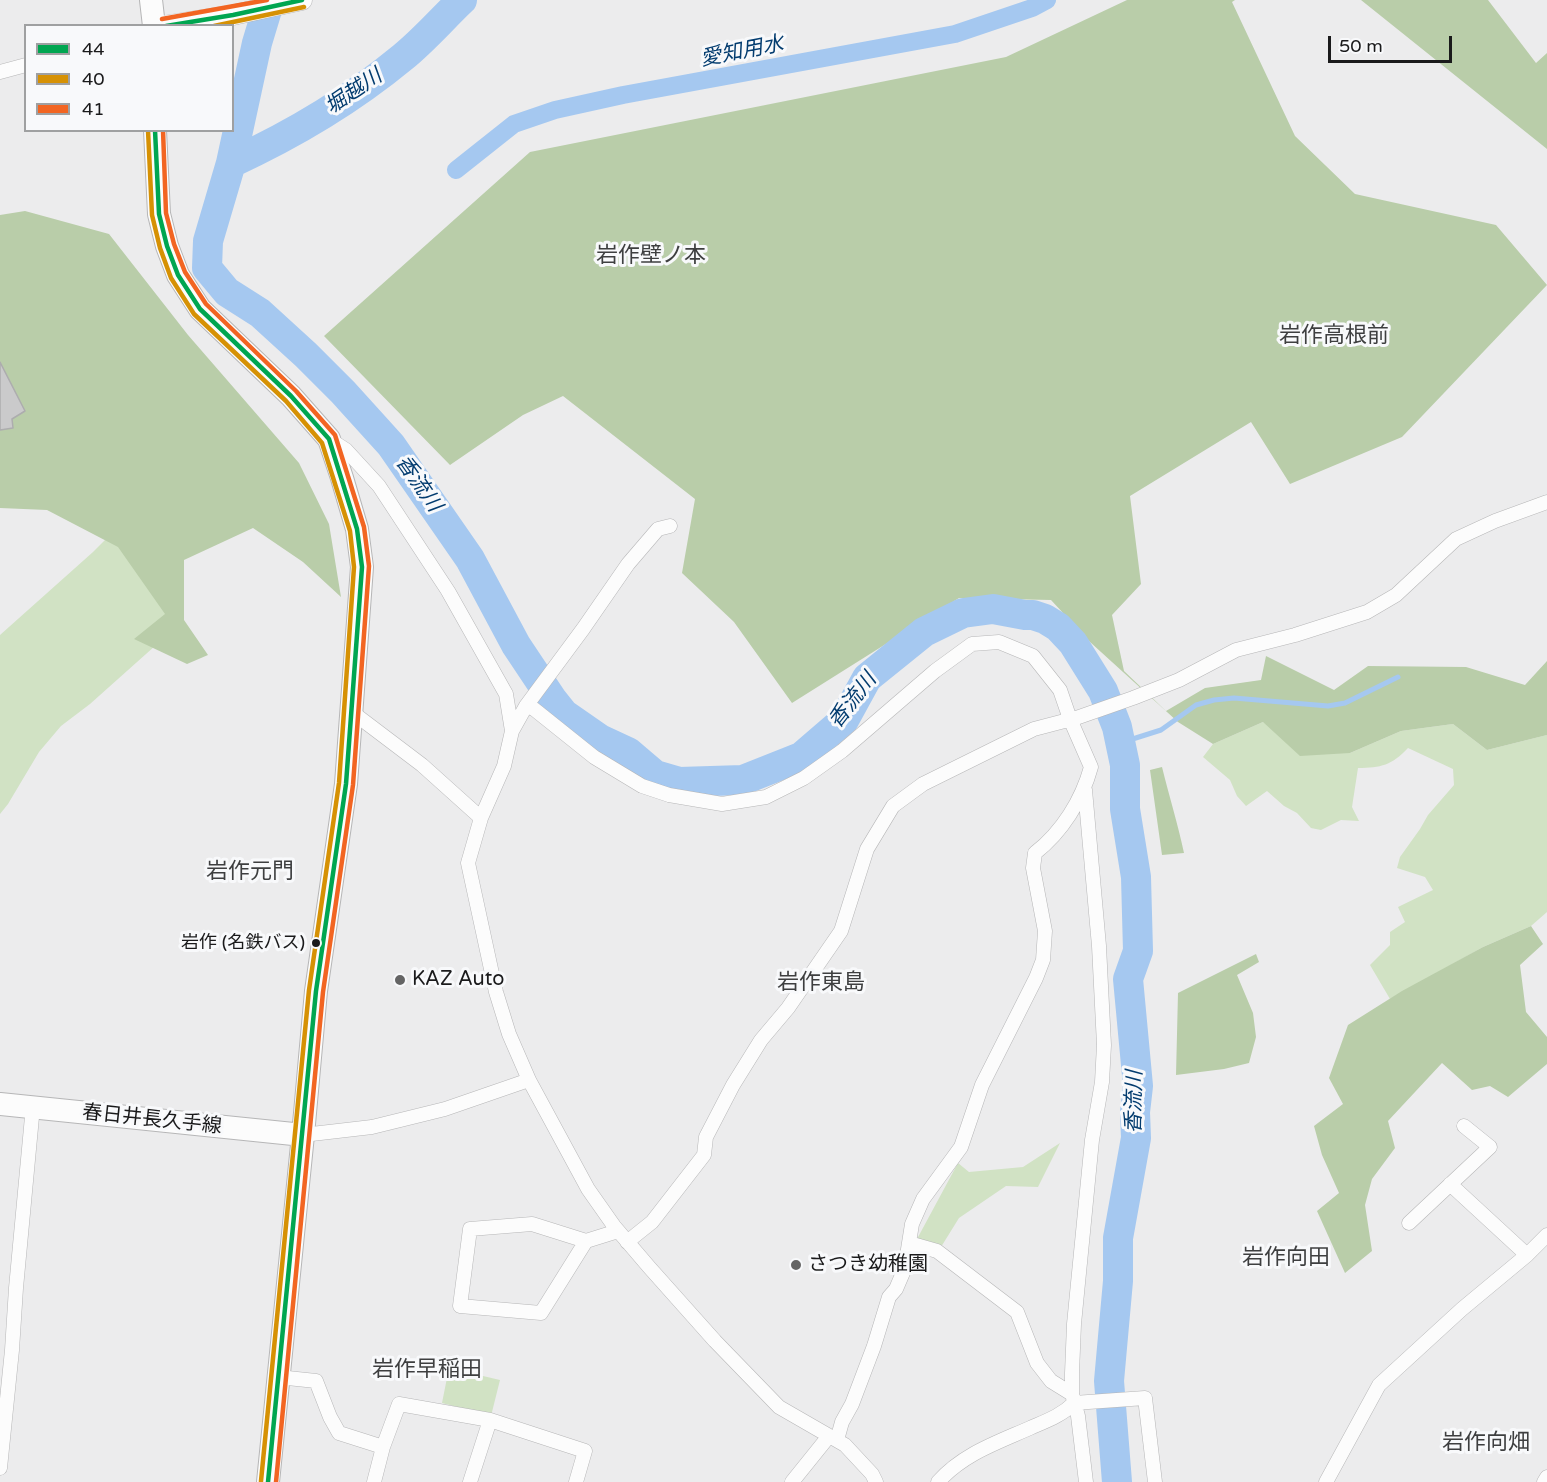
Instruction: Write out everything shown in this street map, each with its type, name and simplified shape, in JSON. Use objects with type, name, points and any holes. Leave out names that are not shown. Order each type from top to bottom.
[{"type":"main road","points":[[151,0],[154,24]]},
{"type":"main road","points":[[176,24],[233,15],[302,0]]},
{"type":"main road","points":[[155,132],[159,214],[167,246],[178,275],[200,309],[291,396],[329,439],[357,529],[362,567],[346,784],[316,991],[268,1482]]},
{"type":"main road","name":"春日井長久手線","points":[[0,1104],[303,1135]]},
{"type":"street","points":[[0,72],[24,66]]},
{"type":"street","points":[[329,439],[346,450],[379,486],[448,591],[506,694],[512,731]]},
{"type":"street","points":[[627,1242],[652,1222],[704,1155],[706,1137],[733,1085],[761,1040],[788,1008],[841,931],[867,849],[893,806],[923,784],[1034,729],[1073,719],[1179,680],[1236,650],[1295,635],[1367,612],[1395,595],[1456,539],[1495,521],[1547,502]]},
{"type":"street","points":[[670,526],[658,529],[628,564],[583,630],[527,704],[512,731],[504,766],[481,818],[468,863],[496,993],[529,1080],[588,1189],[618,1231],[707,1332],[779,1407],[845,1444],[872,1474],[876,1482]]},
{"type":"street","points":[[527,704],[594,757],[642,786],[669,795],[722,804],[766,797],[804,778],[842,751],[935,671],[972,644],[999,642],[1032,656],[1060,690],[1091,767],[1085,790],[1063,824],[1035,853],[1033,868],[1045,931],[1042,960],[1036,978],[982,1085],[961,1147],[923,1199],[912,1224],[905,1268],[896,1289],[889,1297],[874,1346],[852,1404],[833,1438],[792,1482]]},
{"type":"street","points":[[352,712],[422,765],[481,818]]},
{"type":"street","points":[[1085,790],[1099,946],[1104,1045],[1102,1082],[1092,1140],[1074,1324],[1073,1399],[1078,1416],[1086,1482]]},
{"type":"street","points":[[303,1135],[372,1127],[445,1109],[529,1080]]},
{"type":"street","points":[[0,1468],[33,1106]]},
{"type":"street","points":[[1409,1222],[1490,1147],[1464,1126]]},
{"type":"street","points":[[1450,1184],[1527,1255]]},
{"type":"street","points":[[586,1241],[541,1313],[460,1306],[470,1229],[532,1224],[586,1241],[618,1231]]},
{"type":"street","points":[[1326,1482],[1379,1384],[1547,1235]]},
{"type":"street","points":[[909,1243],[937,1251],[1017,1312],[1037,1363],[1051,1381],[1073,1399],[1145,1398],[1155,1482]]},
{"type":"street","points":[[278,1377],[316,1381],[339,1433],[383,1447]]},
{"type":"street","points":[[938,1482],[952,1466],[991,1444],[1063,1414],[1073,1399]]},
{"type":"street","points":[[374,1482],[383,1447],[399,1404],[490,1420],[585,1451],[576,1482]]},
{"type":"street","points":[[470,1482],[490,1420]]},
{"type":"street","points":[[1544,1482],[1547,1477]]},
{"type":"green space","points":[[1127,0],[1235,0],[1232,2],[1295,136],[1355,194],[1496,225],[1547,285],[1402,437],[1290,484],[1251,422],[1130,496],[1141,584],[1112,615],[1124,671],[1166,711],[1205,688],[1261,680],[1266,656],[1334,690],[1368,666],[1466,667],[1525,685],[1547,661],[1547,735],[1487,750],[1453,724],[1401,731],[1350,753],[1300,756],[1263,722],[1213,744],[1178,722],[1090,642],[1051,600],[959,598],[792,703],[734,622],[682,573],[695,499],[563,396],[523,415],[450,465],[324,336],[530,152],[1006,57]]},
{"type":"green space","points":[[1361,0],[1488,0],[1536,63],[1547,53],[1547,149]]},
{"type":"green space","points":[[25,211],[109,234],[188,335],[299,463],[329,524],[341,597],[303,562],[253,528],[184,560],[184,620],[208,655],[187,664],[134,639],[165,614],[118,547],[47,510],[0,508],[0,215]]},
{"type":"green space","points":[[119,526],[174,629],[90,704],[61,726],[39,752],[0,814],[0,635]]},
{"type":"green space","points":[[1263,722],[1350,753],[1401,731],[1453,724],[1487,750],[1547,735],[1547,912],[1531,926],[1483,947],[1390,999],[1370,965],[1390,945],[1390,932],[1405,922],[1398,907],[1433,890],[1425,877],[1397,868],[1400,857],[1428,815],[1454,785],[1453,769],[1408,748],[1386,764],[1358,768],[1352,807],[1359,821],[1341,820],[1321,830],[1311,828],[1297,813],[1284,806],[1267,791],[1246,806],[1237,796],[1230,780],[1203,757],[1213,744]]},
{"type":"green space","points":[[1162,767],[1184,853],[1162,855],[1150,770]]},
{"type":"green space","points":[[1531,926],[1543,944],[1520,965],[1526,1012],[1547,1037],[1547,1064],[1508,1097],[1490,1086],[1472,1090],[1442,1063],[1388,1121],[1395,1148],[1372,1179],[1365,1205],[1372,1251],[1345,1273],[1317,1211],[1339,1193],[1322,1155],[1314,1126],[1343,1104],[1329,1078],[1348,1025],[1402,991],[1483,947]]},
{"type":"green space","points":[[1256,954],[1259,962],[1237,975],[1253,1013],[1256,1037],[1249,1063],[1224,1069],[1176,1075],[1178,993]]},
{"type":"green space","points":[[1060,1143],[1038,1187],[1006,1186],[959,1218],[941,1247],[917,1239],[958,1163],[969,1172],[1023,1167]]},
{"type":"green space","points":[[449,1368],[500,1380],[491,1416],[442,1403]]},
{"type":"building","points":[[0,362],[25,411],[12,419],[13,428],[0,430]]},
{"type":"waterway","name":"香流川","points":[[270,0],[257,43],[231,163],[208,241],[207,268],[227,292],[260,313],[306,355],[391,445],[470,559],[516,645],[564,714],[600,739],[628,752],[655,775],[679,782],[743,780],[801,757],[844,720],[867,678],[924,632],[963,613],[993,609],[1033,615],[1058,627],[1073,643],[1103,691],[1117,727],[1125,765],[1125,809],[1136,877],[1138,951],[1128,979],[1138,1086],[1135,1112],[1136,1138],[1118,1238],[1118,1281],[1109,1381],[1117,1482]]},
{"type":"waterway","name":"堀越川","points":[[231,163],[299,128],[363,88],[426,37],[462,0]]},
{"type":"waterway","name":"愛知用水","points":[[456,170],[514,124],[555,110],[623,95],[955,34],[1032,8],[1047,0]]},
{"type":"waterway","points":[[1120,743],[1161,730],[1196,705],[1214,700],[1234,698],[1328,706],[1345,703],[1398,677]]},
{"type":"transit line","name":"41","points":[[162,19],[267,0]]},
{"type":"transit line","name":"44","points":[[178,24],[302,0]]},
{"type":"transit line","name":"40","points":[[223,24],[304,7]]},
{"type":"transit line","name":"40","points":[[148,132],[152,215],[160,248],[171,278],[194,314],[286,401],[322,443],[350,531],[354,567],[339,783],[309,990],[261,1481]]},
{"type":"transit line","name":"44","points":[[155,132],[159,214],[167,246],[178,275],[200,309],[291,396],[329,439],[357,529],[362,567],[346,784],[316,991],[268,1482]]},
{"type":"transit line","name":"41","points":[[163,132],[166,213],[174,244],[185,272],[206,304],[296,391],[335,435],[364,527],[369,566],[353,785],[323,992],[276,1482]]},
{"type":"place","name":"岩作 (名鉄バス)","points":[[316,943]]},
{"type":"place","name":"KAZ Auto","points":[[400,980]]},
{"type":"place","name":"さつき幼稚園","points":[[796,1265]]},
{"type":"district","name":"岩作壁ノ本","points":[[651,256]]},
{"type":"district","name":"岩作高根前","points":[[1334,336]]},
{"type":"district","name":"岩作元門","points":[[250,872]]},
{"type":"district","name":"岩作東島","points":[[821,983]]},
{"type":"district","name":"岩作向田","points":[[1286,1258]]},
{"type":"district","name":"岩作早稲田","points":[[427,1370]]},
{"type":"district","name":"岩作向畑","points":[[1486,1443]]}]
